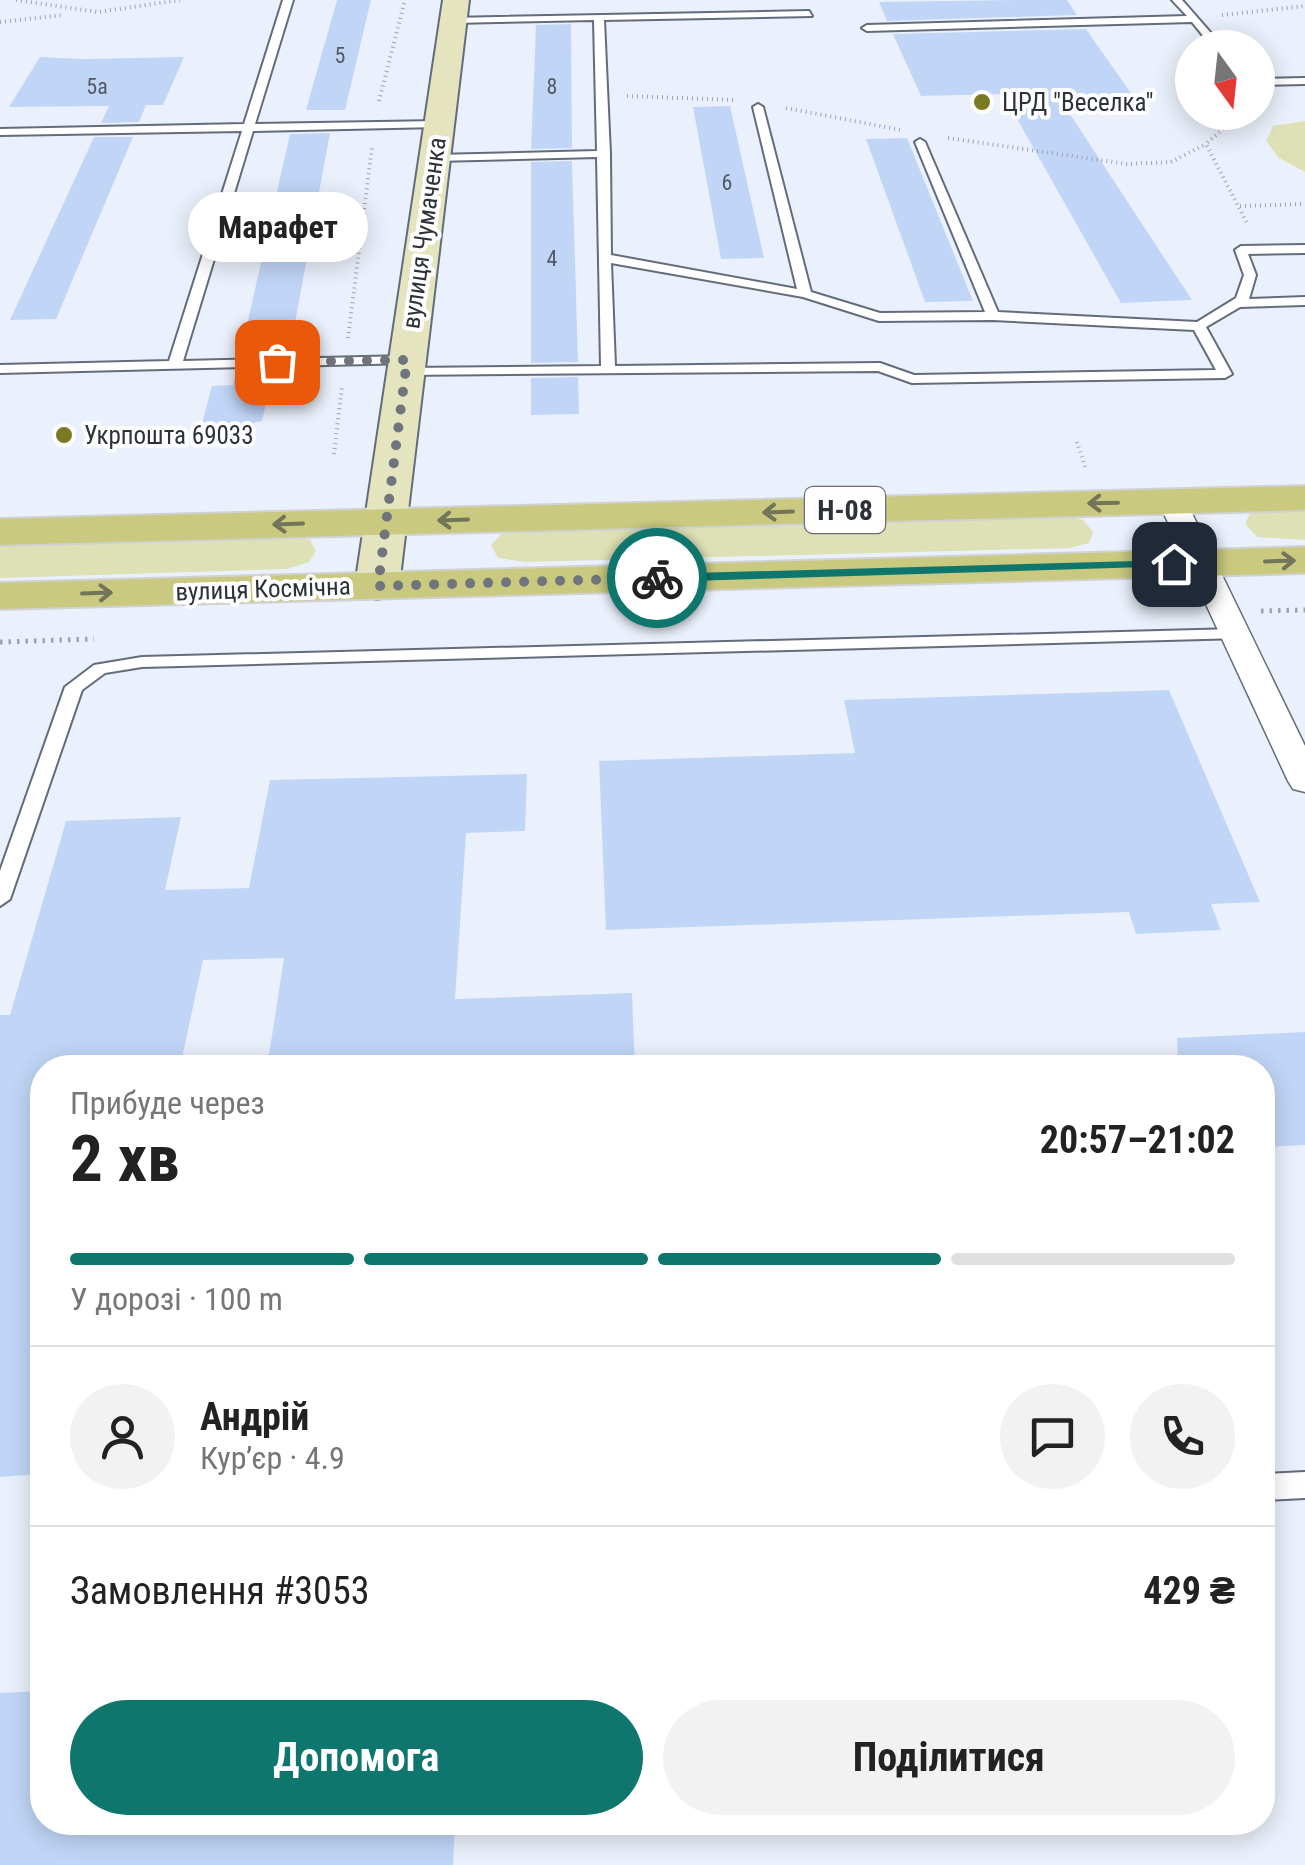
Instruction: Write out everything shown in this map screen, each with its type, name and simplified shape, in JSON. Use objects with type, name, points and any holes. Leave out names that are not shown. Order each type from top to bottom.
[{"type":"main road","name":"Н-08","points":[[0,532],[1305,498]]},
{"type":"main road","name":"вулиця Космічна","points":[[0,596],[1305,560]]},
{"type":"street","name":"вулиця Чумаченка","points":[[378,586],[454,10]]},
{"type":"street","points":[[1172,501],[1305,781]]},
{"type":"lane","points":[[176,365],[288,0]]},
{"type":"lane","points":[[1176,0],[1204,30]]},
{"type":"lane","points":[[454,10],[599,18],[809,14]]},
{"type":"lane","points":[[599,18],[608,370]]},
{"type":"lane","points":[[867,28],[1195,19]]},
{"type":"lane","points":[[1275,81],[1305,80]]},
{"type":"lane","points":[[758,107],[805,294]]},
{"type":"lane","points":[[0,132],[374,126],[437,141],[605,154]]},
{"type":"lane","points":[[920,142],[993,316]]},
{"type":"lane","points":[[1238,303],[1250,275],[1241,250],[1305,249]]},
{"type":"lane","points":[[606,258],[805,294],[880,317],[993,316],[1198,326],[1238,303],[1305,301]]},
{"type":"lane","points":[[0,369],[345,361],[608,370],[880,368],[912,379],[1225,374],[1198,326]]},
{"type":"lane","points":[[0,899],[74,688],[100,670],[142,662],[1236,634]]},
{"type":"lane","points":[[1275,1487],[1305,1486]]},
{"type":"path","points":[[16,0],[58,12],[148,8],[180,0]]},
{"type":"path","points":[[334,454],[374,126],[388,54],[404,0]]},
{"type":"path","points":[[1195,19],[1305,6]]},
{"type":"path","points":[[0,22],[80,12]]},
{"type":"path","points":[[1222,130],[1206,144],[1240,206],[1258,250]]},
{"type":"path","points":[[1240,206],[1305,204]]},
{"type":"path","points":[[1077,442],[1090,480]]},
{"type":"green space","points":[[1305,121],[1305,172],[1279,158],[1266,141],[1275,126]]},
{"type":"green space","points":[[1305,506],[1305,540],[1257,537],[1245,524],[1251,511]]},
{"type":"green space","points":[[1060,513],[1083,520],[1093,532],[1089,543],[1070,548],[525,562],[498,558],[491,545],[501,534],[525,530]]},
{"type":"green space","points":[[292,537],[310,540],[316,551],[309,562],[287,569],[0,578],[0,545]]},
{"type":"building","points":[[337,0],[371,0],[345,110],[306,110]]},
{"type":"building","points":[[1067,0],[1077,15],[887,21],[879,2]]},
{"type":"building","points":[[571,24],[572,148],[531,149],[536,25]]},
{"type":"building","points":[[1086,29],[1140,106],[1066,108],[1192,300],[1121,303],[1003,94],[921,96],[893,34]]},
{"type":"building","points":[[40,57],[184,57],[163,105],[146,105],[139,122],[101,123],[109,106],[9,107]]},
{"type":"building","points":[[730,106],[764,258],[721,259],[693,107]]},
{"type":"building","points":[[330,133],[292,339],[280,340],[277,355],[240,356],[290,134]]},
{"type":"building","points":[[94,137],[133,137],[56,319],[10,320]]},
{"type":"building","points":[[907,138],[973,301],[925,302],[866,139]]},
{"type":"building","points":[[572,161],[578,362],[531,363],[531,162]]},
{"type":"building","points":[[273,370],[262,421],[255,422],[251,436],[198,438],[212,386],[233,385],[236,371]]},
{"type":"building","points":[[578,377],[579,414],[531,415],[531,378]]},
{"type":"building","points":[[1169,690],[1260,902],[1211,904],[1221,930],[1136,934],[1129,912],[606,930],[599,761],[855,753],[844,700]]},
{"type":"building","points":[[527,774],[525,831],[466,833],[455,999],[632,993],[634,1055],[269,1055],[284,958],[203,960],[183,1055],[30,1055],[30,1475],[0,1477],[0,1015],[10,1015],[66,821],[181,817],[165,890],[249,888],[270,780]]},
{"type":"building","points":[[1305,1032],[1305,1145],[1275,1146],[1275,1055],[1178,1055],[1177,1038]]},
{"type":"building","points":[[30,1692],[30,1835],[454,1835],[453,1865],[0,1865],[0,1693]]},
{"type":"way so far","points":[[277,362],[407,360],[378,586],[657,578]]},
{"type":"place","name":"ЦРД \"Веселка\"","points":[[982,102]]},
{"type":"place","name":"Марафет","points":[[277,362]]},
{"type":"place","name":"Укрпошта 69033","points":[[64,435]]},
{"type":"route","points":[[657,578],[1174,564]]}]
